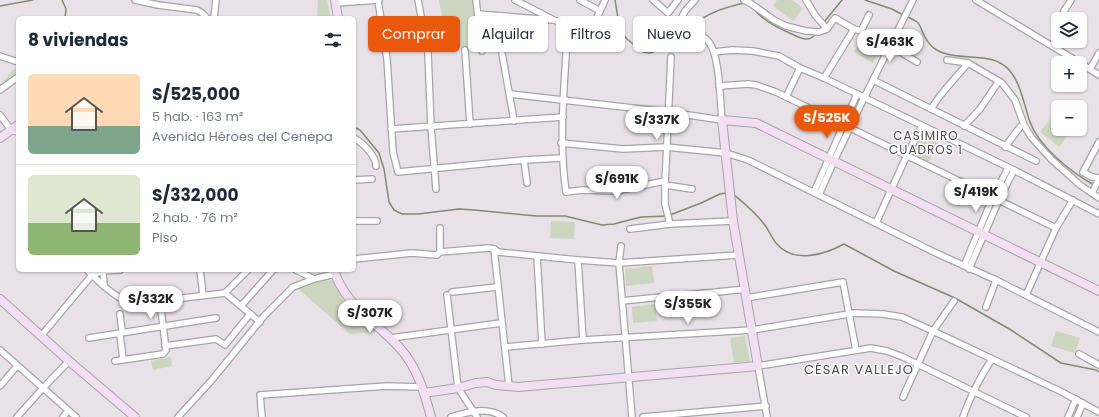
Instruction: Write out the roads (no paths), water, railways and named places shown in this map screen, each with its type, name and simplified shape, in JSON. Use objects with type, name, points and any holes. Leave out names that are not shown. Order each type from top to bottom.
[{"type":"street","points":[[135,0],[158,5],[197,10],[202,12],[205,16]]},
{"type":"street","points":[[214,16],[216,0]]},
{"type":"street","points":[[338,16],[335,2],[378,0],[387,59],[393,152],[398,172],[524,160],[562,158]]},
{"type":"street","points":[[418,0],[428,53],[431,127],[436,189]]},
{"type":"street","points":[[476,0],[478,14],[556,21]]},
{"type":"street","points":[[515,0],[542,12],[553,20]]},
{"type":"street","points":[[580,0],[600,10]]},
{"type":"street","points":[[598,16],[605,0]]},
{"type":"street","points":[[653,0],[668,12],[678,0]]},
{"type":"street","points":[[695,0],[685,11],[681,19],[684,28],[690,33],[707,39],[714,50],[738,255],[768,417]]},
{"type":"street","points":[[744,0],[774,20],[786,26],[806,31],[819,32],[835,18],[854,29],[860,30],[889,45],[917,62]]},
{"type":"street","points":[[806,0],[815,15],[826,27]]},
{"type":"street","points":[[976,0],[1068,56]]},
{"type":"street","points":[[1064,11],[1070,0]]},
{"type":"street","points":[[814,192],[850,128],[889,45],[913,1]]},
{"type":"street","points":[[860,30],[869,15]]},
{"type":"street","points":[[824,78],[854,29]]},
{"type":"street","points":[[465,50],[470,124]]},
{"type":"street","points":[[714,50],[759,52],[779,56],[800,68],[824,78],[1014,170],[1099,214]]},
{"type":"street","points":[[566,52],[561,143],[566,192],[582,190],[616,191],[665,183],[692,189]]},
{"type":"street","points":[[502,53],[514,121]]},
{"type":"street","points":[[1090,69],[1099,53]]},
{"type":"street","points":[[0,56],[16,61]]},
{"type":"street","points":[[670,224],[665,204],[665,183],[671,57]]},
{"type":"street","points":[[947,60],[968,63],[1002,83],[1014,100],[1031,137],[1051,159],[1080,185],[1099,198]]},
{"type":"street","points":[[931,109],[940,95],[968,63]]},
{"type":"street","points":[[1087,67],[1099,75]]},
{"type":"street","points":[[786,97],[800,68]]},
{"type":"street","points":[[0,90],[16,78]]},
{"type":"street","points":[[873,80],[1005,147],[1036,161]]},
{"type":"street","points":[[964,126],[980,109],[999,81]]},
{"type":"street","points":[[719,86],[748,84],[756,85],[786,97],[1056,228]]},
{"type":"street","points":[[510,94],[563,99],[722,120],[756,123],[1099,290]]},
{"type":"street","points":[[819,195],[843,125],[857,94]]},
{"type":"street","points":[[0,115],[14,131],[0,138]]},
{"type":"street","points":[[391,130],[562,117]]},
{"type":"street","points":[[876,222],[922,126]]},
{"type":"street","points":[[1005,147],[1020,127]]},
{"type":"street","points":[[356,140],[373,157],[376,166]]},
{"type":"street","points":[[1092,193],[1098,181],[1083,172],[1099,142]]},
{"type":"street","points":[[561,143],[623,149],[666,147],[726,153],[748,160],[876,222],[966,268],[996,280],[1099,332]]},
{"type":"street","points":[[524,160],[527,183]]},
{"type":"street","points":[[966,268],[981,233],[993,197],[1008,168]]},
{"type":"street","points":[[981,233],[1014,170]]},
{"type":"street","points":[[356,180],[372,179]]},
{"type":"street","points":[[1026,296],[1056,228],[1073,200]]},
{"type":"street","points":[[630,229],[733,217]]},
{"type":"street","points":[[356,221],[377,221]]},
{"type":"street","points":[[440,228],[440,252]]},
{"type":"street","points":[[621,246],[619,263],[632,417]]},
{"type":"street","points":[[356,259],[412,253],[437,255],[440,252],[489,248],[498,252],[619,263],[738,255]]},
{"type":"street","points":[[494,249],[508,386]]},
{"type":"street","points":[[537,256],[542,344]]},
{"type":"street","points":[[578,260],[584,340]]},
{"type":"street","points":[[41,336],[90,272],[94,278],[125,302],[133,304],[225,293],[246,272]]},
{"type":"street","points":[[103,272],[104,286]]},
{"type":"street","points":[[200,272],[203,296]]},
{"type":"street","points":[[241,306],[271,272]]},
{"type":"street","points":[[300,272],[314,279]]},
{"type":"street","points":[[178,417],[211,382],[260,322],[293,287],[334,272],[350,301],[391,338],[411,363],[423,390],[429,416]]},
{"type":"street","points":[[986,307],[996,280]]},
{"type":"street","points":[[746,298],[841,282],[844,284],[856,350]]},
{"type":"street","points":[[477,417],[474,410],[458,388],[451,330],[449,294],[497,287]]},
{"type":"street","points":[[623,301],[660,296],[745,289]]},
{"type":"street","points":[[225,293],[260,322]]},
{"type":"street","points":[[0,300],[135,417]]},
{"type":"street","points":[[114,361],[163,354],[166,350],[160,301]]},
{"type":"street","points":[[902,397],[934,331],[954,301]]},
{"type":"street","points":[[504,348],[584,340],[752,330],[849,314],[872,313],[902,317],[1076,399],[1099,412]]},
{"type":"street","points":[[120,314],[123,359]]},
{"type":"street","points":[[165,346],[216,339],[225,345],[250,314]]},
{"type":"street","points":[[89,338],[216,318]]},
{"type":"street","points":[[391,338],[501,324]]},
{"type":"street","points":[[262,417],[260,395],[387,386],[423,390],[458,388],[476,383],[487,382],[496,385],[518,387],[758,366],[871,348],[883,350],[903,357],[1026,417]]},
{"type":"street","points":[[0,350],[76,417]]},
{"type":"street","points":[[1079,354],[1099,365]]},
{"type":"street","points":[[963,417],[967,405],[984,371],[992,359]]},
{"type":"street","points":[[17,417],[69,361]]},
{"type":"street","points":[[0,386],[17,366]]},
{"type":"street","points":[[1068,417],[1076,399]]},
{"type":"street","points":[[1077,417],[1083,403]]},
{"type":"street","points":[[643,417],[766,406]]},
{"type":"street","points":[[63,417],[68,410]]},
{"type":"street","points":[[451,417],[474,410],[497,413],[503,417]]},
{"type":"waterway","points":[[0,6],[33,0]]},
{"type":"waterway","points":[[62,0],[66,9],[65,16]]},
{"type":"waterway","points":[[615,0],[620,30],[633,44]]},
{"type":"waterway","points":[[824,22],[842,0]]},
{"type":"waterway","points":[[865,0],[892,9],[903,15]]},
{"type":"waterway","points":[[705,17],[722,9],[744,3]]},
{"type":"waterway","points":[[752,7],[771,24],[798,37],[809,39],[816,33]]},
{"type":"waterway","points":[[906,16],[915,20],[920,25],[927,40],[938,51],[955,56],[989,59],[1004,65],[1014,76],[1017,82],[1030,122],[1041,141],[1066,166],[1094,185]]},
{"type":"waterway","points":[[643,52],[653,52]]},
{"type":"waterway","points":[[356,128],[360,130],[379,153],[384,169],[389,202],[394,210],[402,214],[418,214],[459,209],[536,216],[565,216],[602,225],[614,224],[641,217],[667,216]]},
{"type":"waterway","points":[[670,215],[720,194],[726,193]]},
{"type":"waterway","points":[[733,194],[750,208],[761,220],[776,243],[783,250],[791,254],[809,256],[844,244],[894,271],[955,298],[1011,330],[1061,363],[1096,370],[1099,372]]},
{"type":"district","name":"CASIMIRO CUADROS 1","points":[[926,142]]},
{"type":"district","name":"CÉSAR VALLEJO","points":[[859,369]]}]
